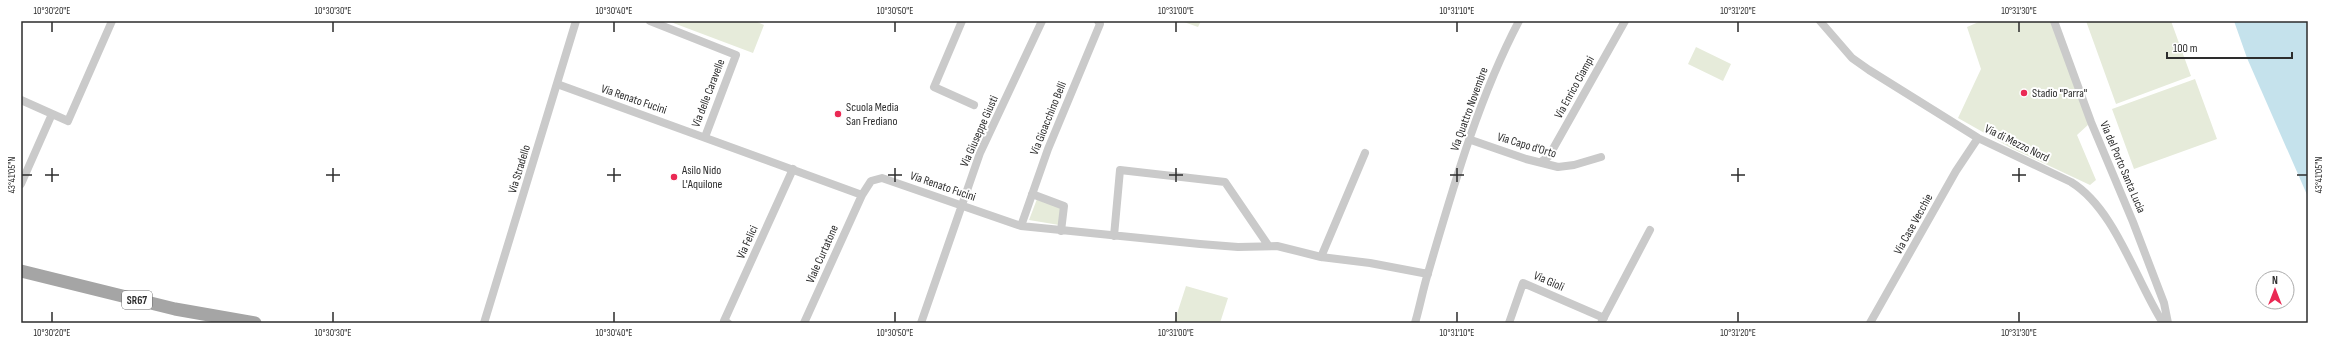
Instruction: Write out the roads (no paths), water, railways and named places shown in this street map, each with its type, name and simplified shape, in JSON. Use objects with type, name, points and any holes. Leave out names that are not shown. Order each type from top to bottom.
[{"type":"main road","name":"SR67","points":[[21,271],[175,309],[255,323]]},
{"type":"street","points":[[21,100],[68,121],[112,21]]},
{"type":"street","name":"Via Stradello","points":[[484,323],[576,21]]},
{"type":"street","name":"Via delle Caravelle","points":[[650,21],[736,55],[705,136]]},
{"type":"street","points":[[962,21],[934,87],[974,105]]},
{"type":"street","name":"Via Giuseppe Giusti","points":[[921,323],[980,153],[1042,21]]},
{"type":"street","name":"Via Gioacchino Belli","points":[[1021,226],[1048,149],[1100,24],[1098,21]]},
{"type":"street","name":"Via Quattro Novembre","points":[[1416,323],[1428,274],[1471,140],[1498,66],[1519,21]]},
{"type":"street","name":"Via Enrico Ciampi","points":[[1541,162],[1549,156],[1624,21]]},
{"type":"street","name":"Via di Mezzo Nord","points":[[1820,21],[1843,47],[1861,64],[1978,138],[2071,182],[2089,196],[2098,204],[2115,231],[2144,292],[2163,323]]},
{"type":"street","name":"Via del Porto Santa Lucia","points":[[2054,21],[2097,136],[2133,222],[2164,303],[2169,319],[2168,323]]},
{"type":"street","name":"Via Renato Fucini","points":[[557,84],[705,136],[862,195],[871,181],[880,178],[1021,226],[1238,247],[1268,245],[1321,257],[1370,263],[1428,274]]},
{"type":"street","points":[[21,184],[52,114]]},
{"type":"street","name":"Via Case Vecchie","points":[[1870,323],[1956,171],[1978,138]]},
{"type":"street","name":"Via Capo d'Orto","points":[[1471,140],[1526,159],[1562,167],[1601,157]]},
{"type":"street","points":[[1321,257],[1365,153]]},
{"type":"street","name":"Via Felici","points":[[728,323],[724,321],[793,169]]},
{"type":"street","points":[[1114,236],[1120,170],[1225,182],[1268,245]]},
{"type":"street","points":[[1032,194],[1064,206],[1061,231]]},
{"type":"street","name":"Viale Curtatone","points":[[804,323],[862,195]]},
{"type":"street","points":[[1602,320],[1650,230]]},
{"type":"street","name":"Via Gioli","points":[[1509,323],[1523,283],[1602,320]]},
{"type":"water","points":[[2234,21],[2308,21],[2308,197],[2247,58]]},
{"type":"place","name":"Stadio \"Parra\"","points":[[2024,93]]},
{"type":"place","name":"Scuola Media San Frediano","points":[[838,114]]},
{"type":"place","name":"Asilo Nido L'Aquilone","points":[[674,177]]}]
